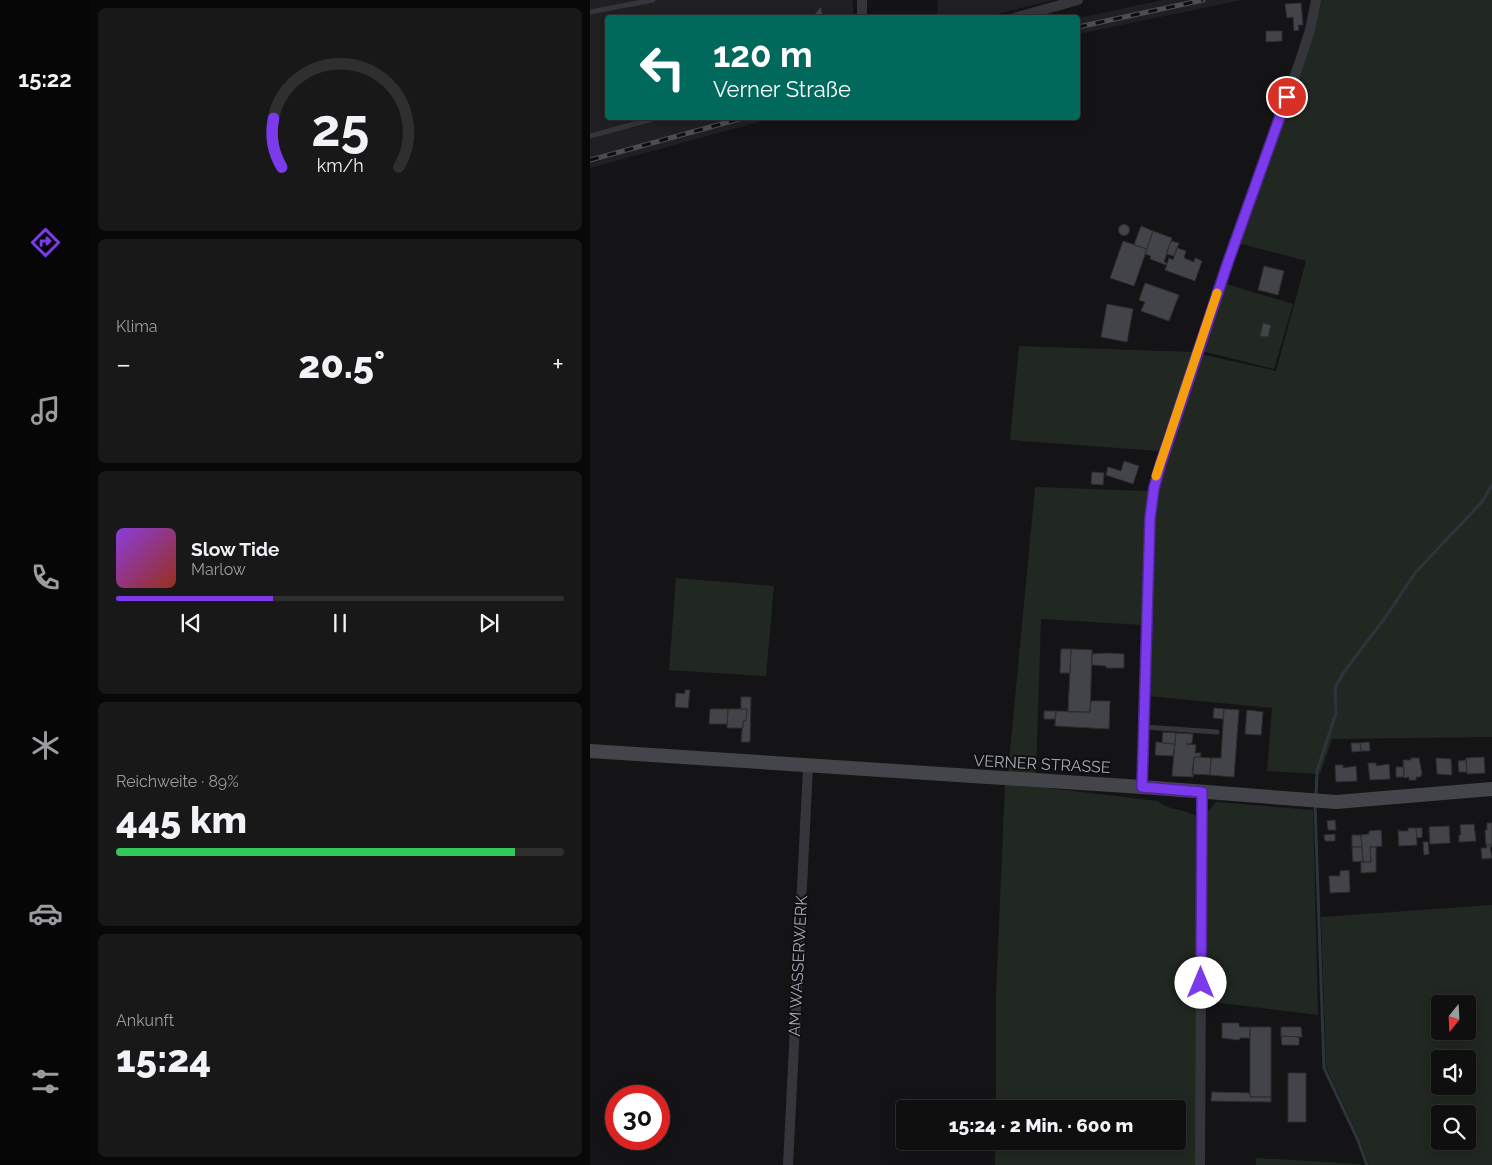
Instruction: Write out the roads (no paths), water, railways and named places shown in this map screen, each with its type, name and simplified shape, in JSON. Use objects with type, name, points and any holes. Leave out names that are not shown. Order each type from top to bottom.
[{"type":"street","points":[[862,0],[862,15]]},
{"type":"street","points":[[1025,15],[1078,0]]},
{"type":"street","points":[[1142,787],[1150,518],[1156,477],[1228,262],[1300,61],[1310,30],[1316,0]]},
{"type":"street","name":"VERNER STRASSE","points":[[590,751],[808,767],[1142,787],[1309,801],[1336,802],[1492,789]]},
{"type":"street","name":"AM WASSERWERK","points":[[788,1165],[808,767]]},
{"type":"street","points":[[1200,1165],[1202,792]]},
{"type":"lane","points":[[590,12],[653,0]]},
{"type":"lane","points":[[590,136],[649,120]]},
{"type":"lane","points":[[1144,727],[1217,732]]},
{"type":"waterway","points":[[1316,797],[1317,771],[1336,713],[1335,688],[1343,673],[1385,618],[1415,573],[1481,503],[1492,485]]},
{"type":"waterway","points":[[1315,805],[1324,1068],[1358,1140],[1367,1165]]},
{"type":"railway","points":[[1080,27],[1203,0]]},
{"type":"railway","points":[[590,160],[736,120]]}]
